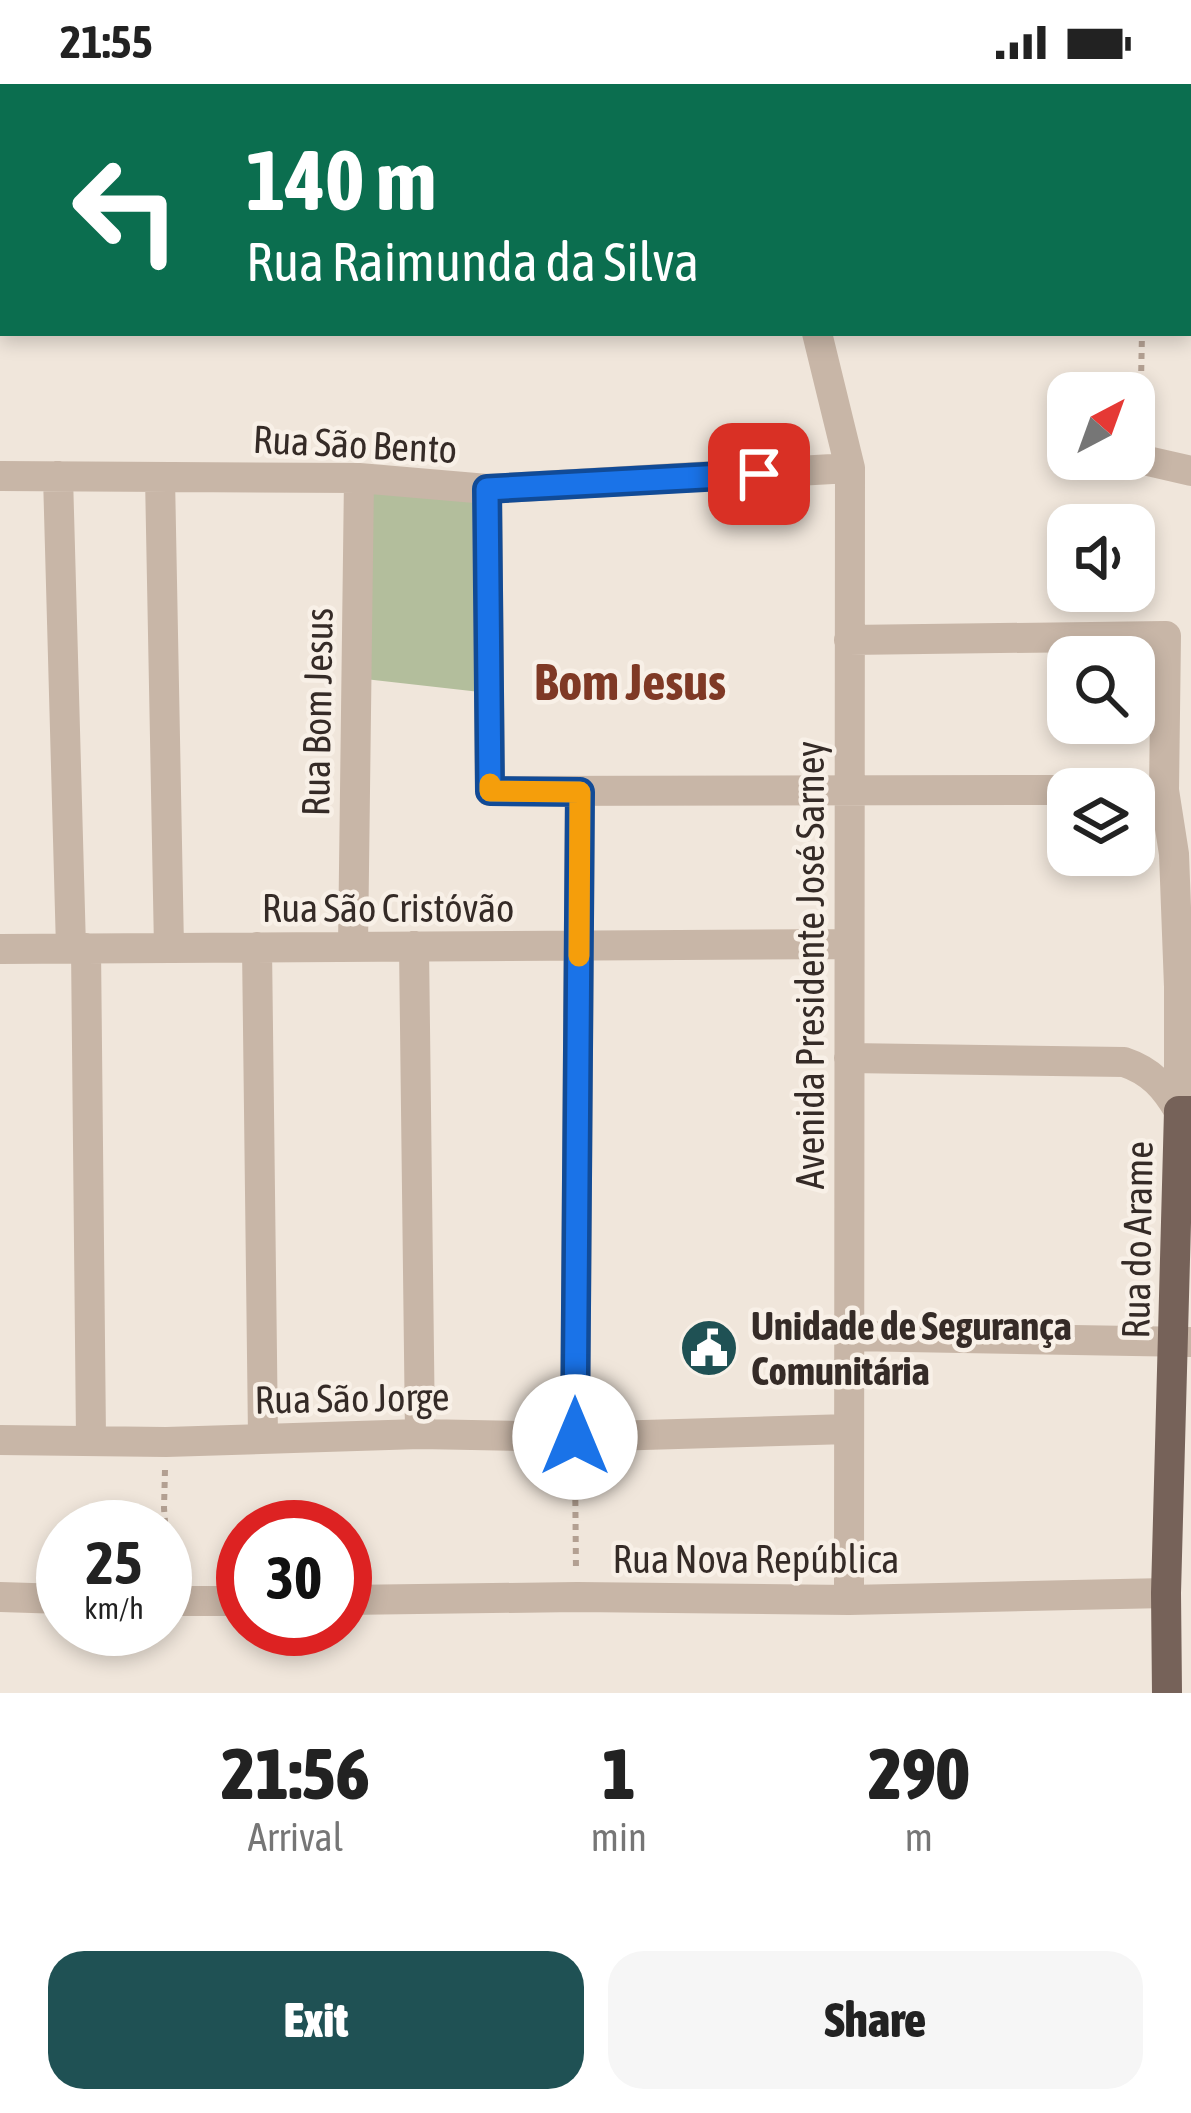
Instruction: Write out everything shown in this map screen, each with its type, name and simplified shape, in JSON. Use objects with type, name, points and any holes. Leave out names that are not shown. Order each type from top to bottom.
[{"type":"main road","name":"Rua do Arame","points":[[1167,1693],[1166,1593],[1183,1341],[1185,1111]]},
{"type":"street","name":"Avenida Presidente José Sarney","points":[[819,336],[850,468],[848,1600]]},
{"type":"street","points":[[1155,462],[1191,470]]},
{"type":"street","name":"Rua São Bento","points":[[0,476],[358,478],[487,489],[850,468]]},
{"type":"street","points":[[58,476],[78,948],[91,1439]]},
{"type":"street","points":[[160,477],[169,948]]},
{"type":"street","name":"Rua Bom Jesus","points":[[353,946],[358,478]]},
{"type":"street","points":[[487,489],[490,791],[1047,790]]},
{"type":"street","name":"Rua do Arame","points":[[849,640],[1166,636],[1151,768]]},
{"type":"street","points":[[575,1437],[580,792]]},
{"type":"street","name":"Rua do Arame","points":[[1155,801],[1182,853],[1179,987],[1185,1111]]},
{"type":"street","name":"Rua São Cristóvão","points":[[0,949],[849,944]]},
{"type":"street","points":[[414,946],[420,1434]]},
{"type":"street","points":[[257,947],[263,1437]]},
{"type":"street","points":[[849,1058],[1124,1062],[1148,1072],[1185,1111]]},
{"type":"street","points":[[849,1336],[1183,1341]]},
{"type":"street","name":"Rua São Jorge","points":[[0,1439],[166,1442],[849,1429]]},
{"type":"street","name":"Rua Nova República","points":[[372,1600],[848,1600],[1166,1593]]},
{"type":"street","points":[[0,1597],[36,1598]]},
{"type":"path","points":[[1141,372],[1142,336]]},
{"type":"path","points":[[575,1437],[577,1597]]},
{"type":"path","points":[[164,1500],[166,1442]]},
{"type":"green space","points":[[359,478],[487,489],[489,693],[356,678]]},
{"type":"slow traffic","points":[[490,784],[490,791],[580,792],[579,956]]},
{"type":"place","name":"Unidade de Segurança Comunitária","points":[[709,1348]]},
{"type":"district","name":"Bom Jesus","points":[[630,682]]},
{"type":"route","points":[[575,1437],[580,792],[490,791],[487,489],[759,474]]}]
